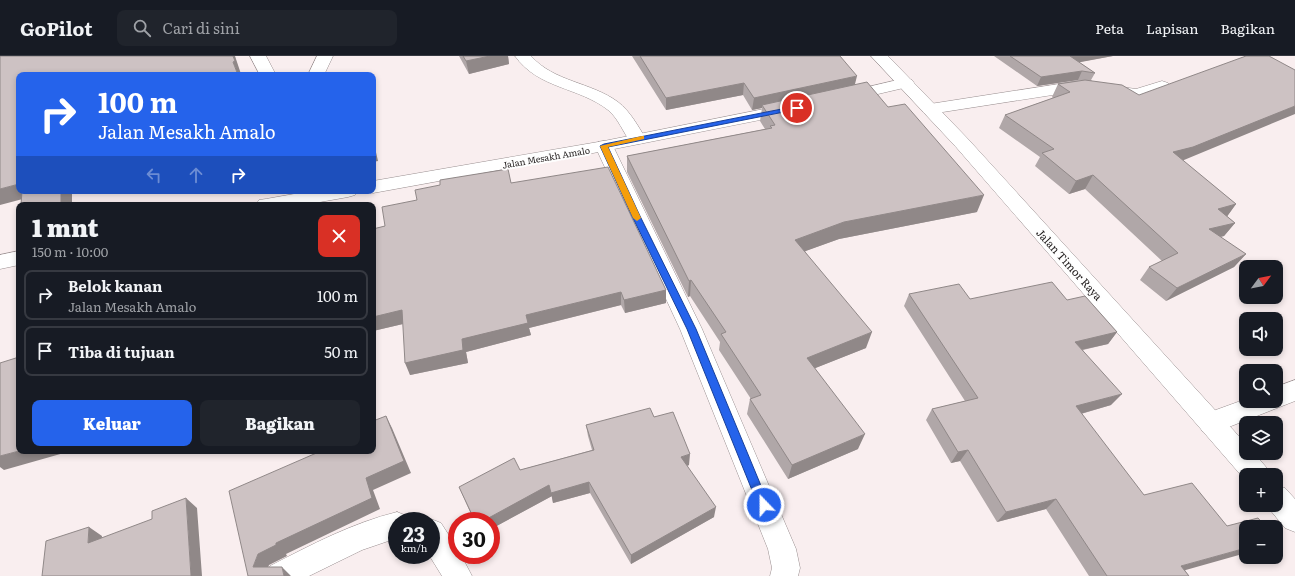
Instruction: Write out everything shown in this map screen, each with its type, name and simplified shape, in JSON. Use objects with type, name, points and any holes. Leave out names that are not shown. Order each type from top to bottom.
[{"type":"main road","points":[[258,56],[266,72]]},
{"type":"main road","points":[[317,72],[325,56]]},
{"type":"main road","points":[[523,56],[537,71],[600,97],[614,107],[637,139]]},
{"type":"main road","name":"Jalan Timor Raya","points":[[880,56],[962,143],[1251,468]]},
{"type":"main road","points":[[828,101],[906,84]]},
{"type":"main road","points":[[930,109],[1065,88],[1091,86],[1138,94],[1162,86]]},
{"type":"main road","name":"Jalan Mesakh Amalo","points":[[376,186],[604,146],[804,106]]},
{"type":"main road","points":[[604,146],[691,329],[782,549],[786,568],[784,576]]},
{"type":"main road","points":[[280,202],[317,194]]},
{"type":"main road","points":[[0,262],[16,259]]},
{"type":"main road","points":[[1283,395],[1295,390]]},
{"type":"main road","points":[[1211,423],[1249,408]]},
{"type":"main road","points":[[1283,505],[1295,519]]},
{"type":"main road","points":[[280,576],[326,552],[388,527]]},
{"type":"main road","points":[[440,547],[458,576]]},
{"type":"building","points":[[0,56],[233,56],[235,61],[233,62],[237,72],[16,72],[16,185],[0,189]]},
{"type":"building","points":[[463,56],[490,56],[466,61]]},
{"type":"building","points":[[640,56],[840,56],[857,76],[754,98],[744,83],[666,98]]},
{"type":"building","points":[[1010,56],[1070,56],[1095,73],[1082,71],[1041,77]]},
{"type":"building","points":[[1246,56],[1269,56],[1295,70],[1295,106],[1193,147],[1173,152],[1236,204],[1218,209],[1235,223],[1209,229],[1246,254],[1177,288],[1149,267],[1178,253],[1093,175],[1076,181],[1042,153],[1054,149],[1005,115],[1070,92],[1058,84],[1085,80],[1122,85],[1139,95]]},
{"type":"building","points":[[867,82],[888,107],[905,104],[984,195],[844,222],[795,240],[872,332],[807,358],[865,434],[792,465],[750,399],[761,395],[721,334],[726,332],[691,280],[689,281],[627,156],[772,128],[770,126],[775,125],[762,105]]},
{"type":"building","points":[[608,167],[666,290],[624,300],[621,292],[526,315],[528,323],[462,339],[463,350],[405,363],[402,310],[376,316],[376,228],[385,226],[382,207],[417,200],[415,190],[440,185],[440,180],[508,169],[511,183]]},
{"type":"building","points":[[22,194],[61,194],[61,202],[21,202]]},
{"type":"building","points":[[1052,282],[1067,300],[1085,296],[1117,332],[1075,342],[1122,394],[1076,406],[1144,495],[1192,483],[1227,526],[1239,523],[1239,550],[1181,566],[1189,576],[1107,576],[1056,499],[1006,512],[968,450],[958,452],[932,409],[978,398],[909,294],[959,284],[970,299]]},
{"type":"building","points":[[16,358],[16,452],[0,456],[0,363]]},
{"type":"building","points":[[650,408],[654,417],[673,412],[690,454],[681,457],[716,507],[631,555],[589,482],[551,493],[549,485],[500,512],[471,512],[459,487],[514,458],[520,470],[594,450],[586,425]]},
{"type":"building","points":[[386,416],[404,461],[366,478],[372,498],[276,543],[276,545],[258,554],[253,567],[282,567],[284,576],[248,576],[229,491],[314,454],[376,454],[376,420]]},
{"type":"building","points":[[186,498],[191,576],[42,576],[46,541],[89,527],[88,543],[152,519],[152,511]]},
{"type":"slow traffic","points":[[637,218],[604,146],[642,138]]},
{"type":"route","points":[[764,505],[672,286],[636,216],[604,146],[797,108]]}]
